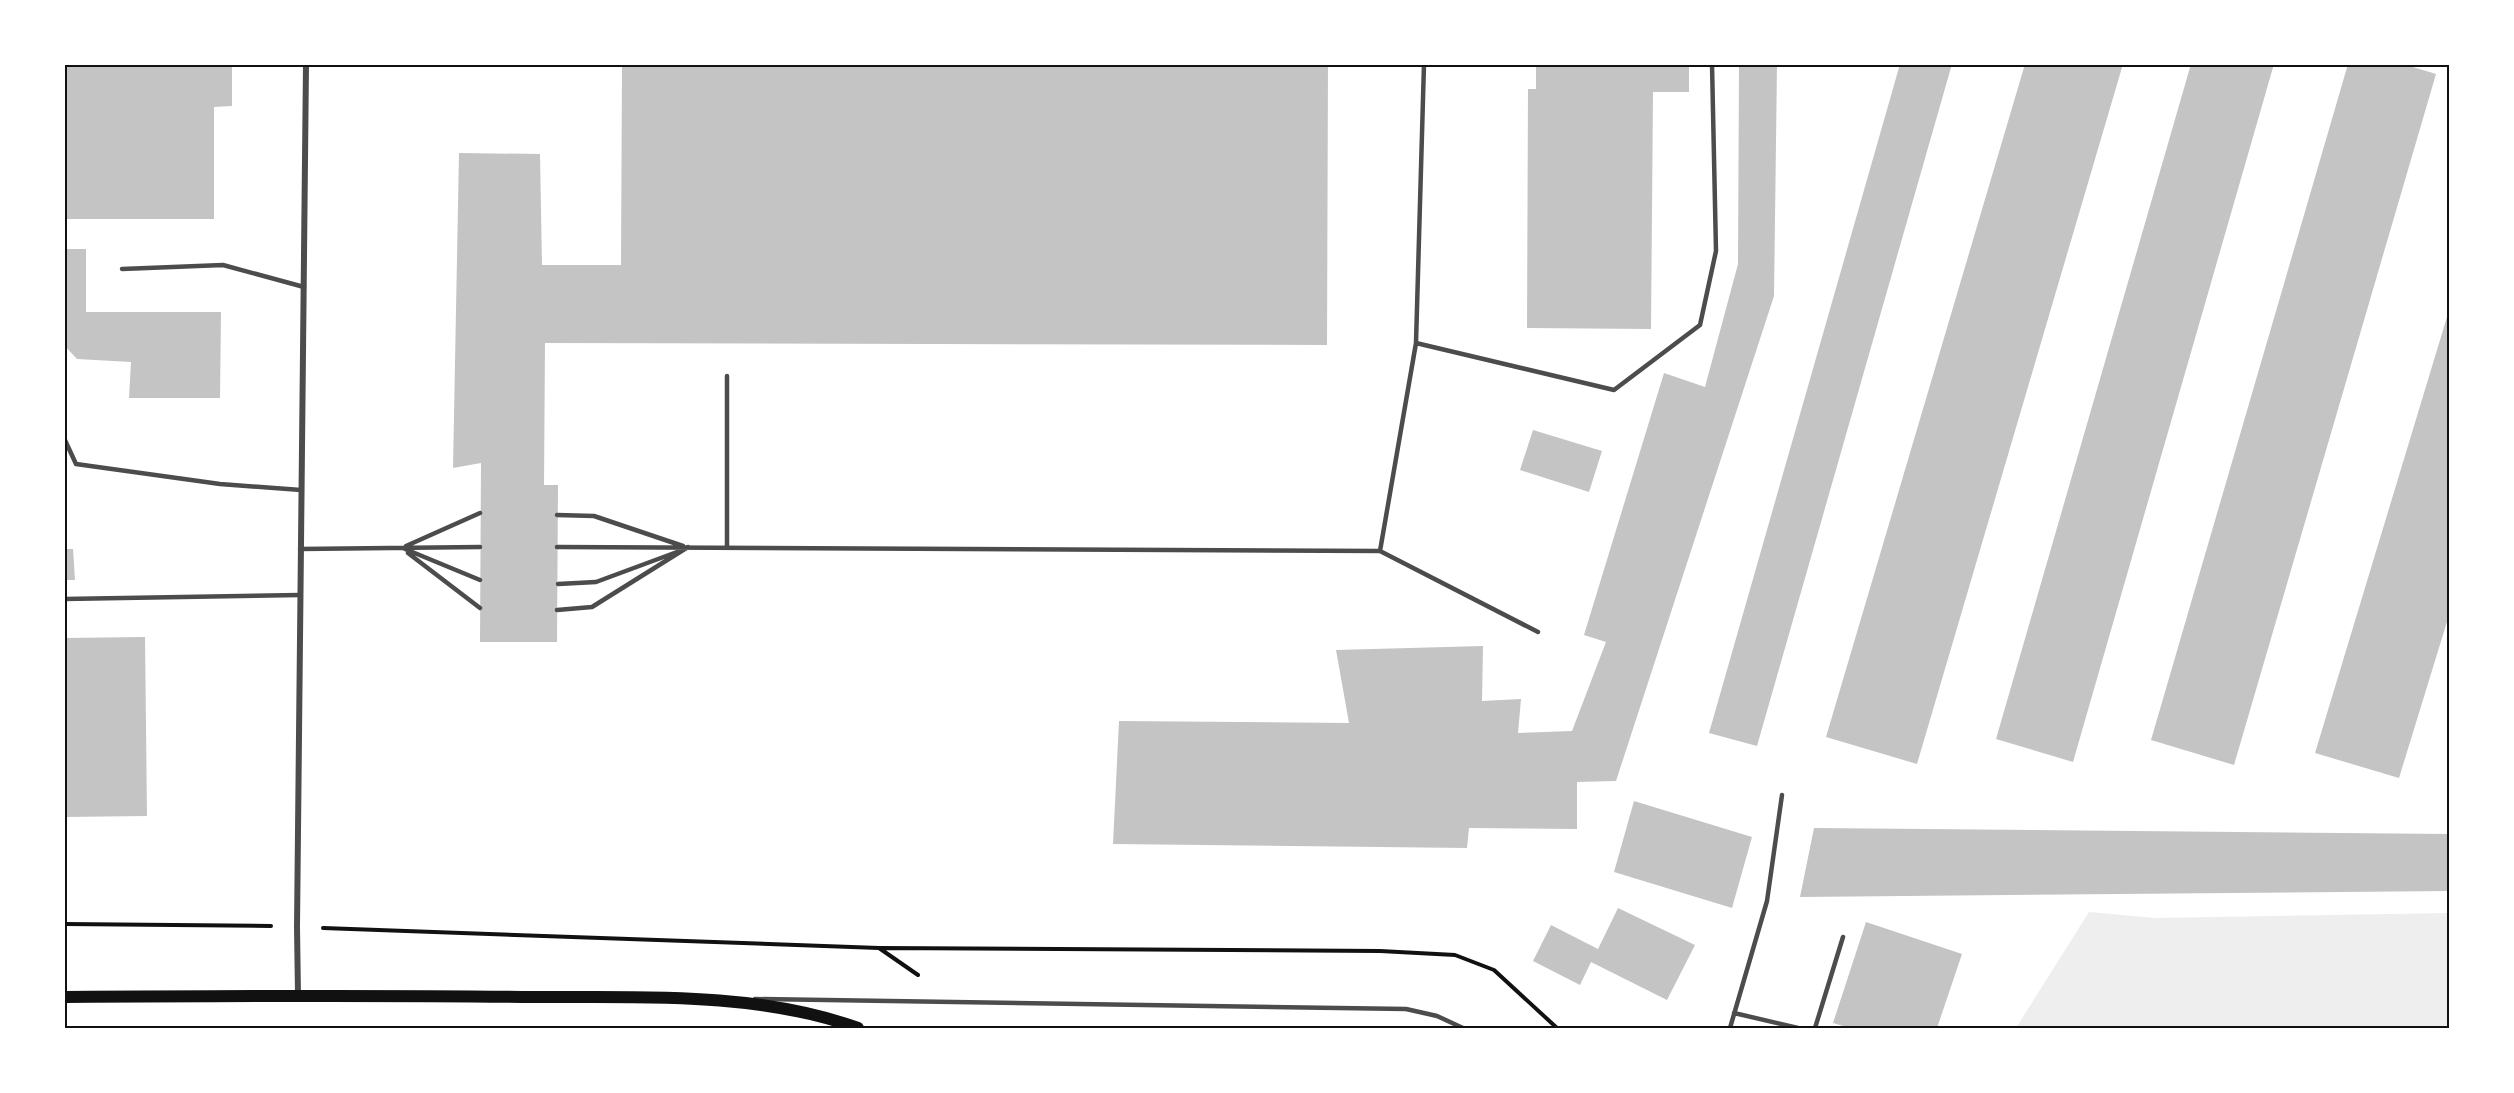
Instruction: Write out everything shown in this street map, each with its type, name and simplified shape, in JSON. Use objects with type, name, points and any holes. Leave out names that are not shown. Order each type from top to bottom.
[{"type":"main road","points":[[64,997],[298,995],[692,998],[786,1010],[837,1021],[858,1029]]},
{"type":"street","points":[[298,995],[300,549],[306,64]]},
{"type":"lane","points":[[1380,551],[1416,343],[1424,64]]},
{"type":"lane","points":[[1416,343],[1614,390],[1700,325],[1716,251],[1712,64]]},
{"type":"lane","points":[[122,269],[223,266],[304,286]]},
{"type":"lane","points":[[727,376],[727,548]]},
{"type":"lane","points":[[64,438],[76,464],[220,483],[301,490]]},
{"type":"lane","points":[[401,548],[480,513]]},
{"type":"lane","points":[[558,515],[594,516],[688,548]]},
{"type":"lane","points":[[300,549],[480,547]]},
{"type":"lane","points":[[557,547],[1380,551],[1538,632]]},
{"type":"lane","points":[[401,548],[480,580]]},
{"type":"lane","points":[[401,548],[480,608]]},
{"type":"lane","points":[[558,584],[596,582],[688,548]]},
{"type":"lane","points":[[557,610],[592,607],[688,548]]},
{"type":"lane","points":[[64,599],[300,595]]},
{"type":"lane","points":[[1730,1029],[1767,901],[1782,795]]},
{"type":"lane","points":[[1815,1029],[1843,937]]},
{"type":"lane","points":[[692,998],[1406,1009],[1437,1016],[1463,1029]]},
{"type":"lane","points":[[1734,1013],[1798,1029]]},
{"type":"path","points":[[64,924],[297,927],[879,948],[1380,951],[1455,955],[1494,970],[1557,1029]]},
{"type":"path","points":[[879,948],[954,1001]]},
{"type":"shaded area","points":[[2089,912],[2155,918],[2449,913],[2449,1028],[2016,1028]]},
{"type":"building","points":[[64,64],[232,64],[232,106],[214,107],[214,219],[64,219]]},
{"type":"building","points":[[622,64],[1328,64],[1327,345],[545,343],[544,485],[558,485],[557,642],[480,642],[481,463],[453,468],[459,153],[540,154],[542,265],[621,265]]},
{"type":"building","points":[[1536,64],[1689,64],[1689,92],[1653,92],[1651,329],[1527,328],[1528,89],[1536,89]]},
{"type":"building","points":[[1739,64],[1777,64],[1774,296],[1616,781],[1577,782],[1577,829],[1469,828],[1467,848],[1113,844],[1119,721],[1349,723],[1336,650],[1483,646],[1482,701],[1521,699],[1518,733],[1572,731],[1606,642],[1584,635],[1664,373],[1705,387],[1738,264]]},
{"type":"building","points":[[1900,64],[1952,64],[1757,746],[1709,733]]},
{"type":"building","points":[[2025,64],[2123,64],[1917,764],[1826,737]]},
{"type":"building","points":[[2191,64],[2274,64],[2073,762],[1996,739]]},
{"type":"building","points":[[2348,64],[2403,64],[2436,74],[2234,765],[2151,740]]},
{"type":"building","points":[[64,249],[86,249],[86,312],[221,312],[220,398],[129,398],[131,362],[77,359],[64,345]]},
{"type":"building","points":[[2450,307],[2450,612],[2399,778],[2315,753]]},
{"type":"building","points":[[1533,430],[1602,451],[1589,492],[1520,470]]},
{"type":"building","points":[[64,549],[73,549],[75,580],[64,580]]},
{"type":"building","points":[[145,637],[147,816],[64,817],[64,638]]},
{"type":"building","points":[[1634,801],[1752,837],[1732,908],[1614,872]]},
{"type":"building","points":[[1814,828],[2450,834],[2450,891],[1800,897]]},
{"type":"building","points":[[1618,908],[1695,945],[1667,1000],[1591,962],[1580,985],[1533,961],[1551,925],[1598,949]]},
{"type":"building","points":[[1866,922],[1962,954],[1937,1028],[1850,1028],[1833,1023]]}]
